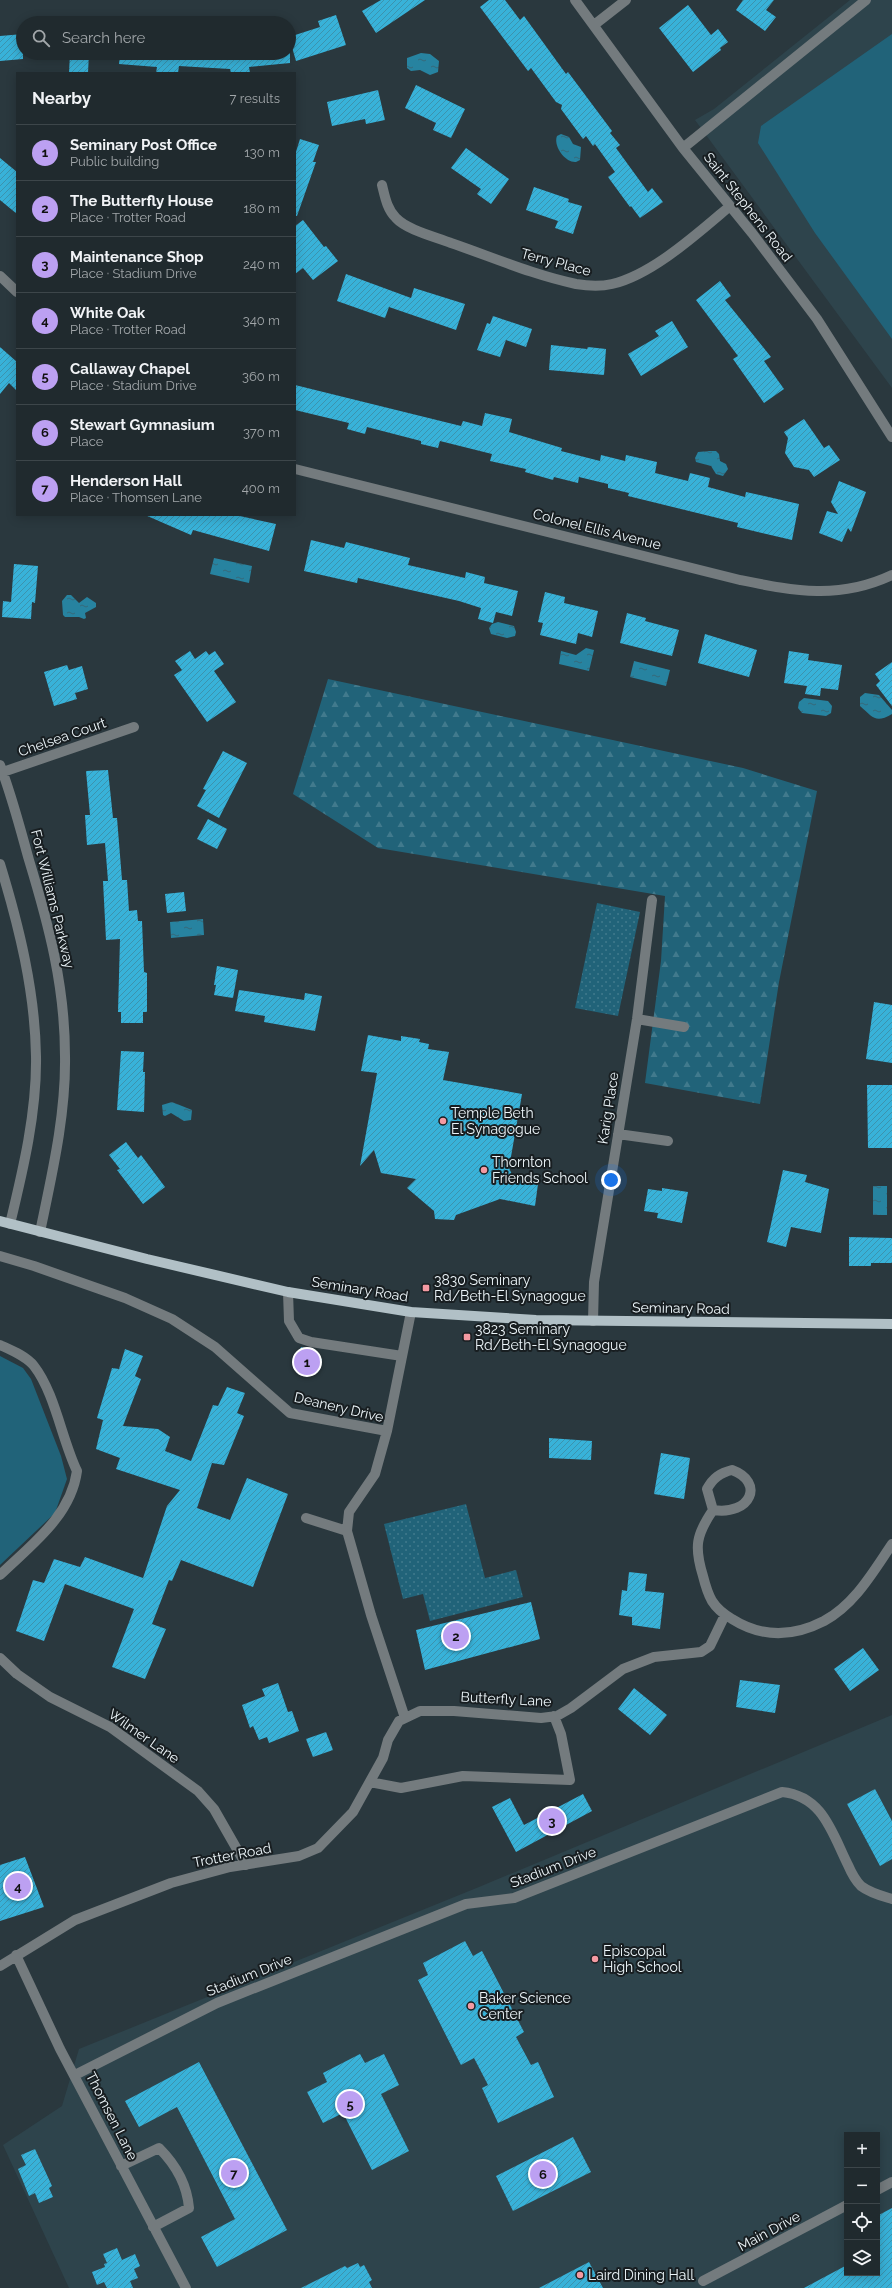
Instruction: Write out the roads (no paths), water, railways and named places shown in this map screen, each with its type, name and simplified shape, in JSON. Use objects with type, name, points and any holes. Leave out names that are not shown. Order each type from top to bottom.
[{"type":"main road","name":"Seminary Road","points":[[5,1222],[40,1232],[288,1292],[411,1312],[513,1319],[593,1321],[892,1324]]},
{"type":"street","name":"Saint Stephens Road","points":[[575,0],[683,148],[730,206],[817,319],[892,437]]},
{"type":"street","points":[[594,25],[626,0]]},
{"type":"street","points":[[683,148],[866,0]]},
{"type":"street","name":"Terry Place","points":[[382,185],[386,203],[396,219],[416,230],[525,269],[575,284],[594,287],[626,280],[644,271],[695,235],[730,206]]},
{"type":"street","points":[[0,276],[16,291]]},
{"type":"street","name":"Colonel Ellis Avenue","points":[[296,469],[740,580],[787,590],[822,592],[845,590],[892,575]]},
{"type":"street","name":"Chelsea Court","points":[[1,770],[134,726]]},
{"type":"street","name":"Fort Williams Parkway","points":[[1,770],[54,949],[63,1008],[65,1056],[63,1101],[56,1154],[40,1232]]},
{"type":"street","points":[[0,864],[27,963],[36,1057],[34,1093],[5,1222]]},
{"type":"street","name":"Karig Place","points":[[593,1321],[594,1282],[637,1019],[652,900]]},
{"type":"street","points":[[637,1019],[684,1027]]},
{"type":"street","points":[[618,1134],[668,1141]]},
{"type":"street","name":"Deanery Drive","points":[[0,1256],[34,1266],[125,1298],[172,1319],[215,1347],[290,1413],[387,1431],[375,1474],[348,1512],[347,1531],[371,1615],[405,1718]]},
{"type":"street","points":[[288,1292],[289,1321],[299,1338],[311,1342],[402,1356]]},
{"type":"street","points":[[387,1431],[411,1312]]},
{"type":"street","points":[[0,1345],[17,1353],[34,1365],[44,1384],[77,1471],[61,1514],[0,1575]]},
{"type":"street","points":[[713,1510],[726,1512],[739,1509],[747,1502],[751,1493],[748,1482],[742,1473],[732,1470],[723,1472],[712,1479],[707,1489],[713,1510],[701,1528],[698,1559],[712,1602],[725,1615],[746,1628],[762,1633],[784,1633],[807,1628],[825,1620],[846,1604],[869,1579],[892,1544]]},
{"type":"street","points":[[306,1518],[347,1531]]},
{"type":"street","name":"Butterfly Lane","points":[[415,1714],[420,1712],[454,1711],[540,1718],[554,1716],[572,1708],[624,1669],[654,1657],[702,1652],[710,1646],[725,1615]]},
{"type":"street","name":"Wilmer Lane","points":[[0,1658],[17,1674],[50,1697],[110,1727],[198,1791],[214,1809],[246,1865]]},
{"type":"street","name":"Trotter Road","points":[[0,1966],[75,1920],[95,1911],[171,1883],[230,1867],[298,1856],[318,1848],[353,1812],[383,1758],[388,1740],[399,1721],[415,1714]]},
{"type":"street","points":[[370,1782],[400,1788],[463,1776],[570,1780],[561,1734],[554,1716]]},
{"type":"street","name":"Stadium Drive","points":[[75,2075],[217,2003],[466,1904],[514,1898],[782,1792],[796,1794],[810,1800],[820,1811],[851,1871],[861,1886],[877,1895],[892,1899]]},
{"type":"street","name":"Thomsen Lane","points":[[16,1955],[60,2049],[186,2288]]},
{"type":"street","points":[[121,2166],[159,2148],[171,2160],[188,2191],[189,2208],[153,2227]]},
{"type":"street","points":[[880,2188],[892,2182]]},
{"type":"street","name":"Main Drive","points":[[703,2281],[844,2207]]},
{"type":"water","points":[[421,53],[430,54],[439,61],[438,72],[430,75],[420,70],[411,71],[407,68],[407,58]]},
{"type":"water","points":[[561,134],[569,137],[573,144],[581,147],[580,160],[572,162],[568,160],[558,149],[556,140],[557,136]]},
{"type":"water","points":[[716,451],[719,454],[720,461],[726,464],[728,469],[723,476],[716,474],[711,466],[696,462],[695,458],[698,452]]},
{"type":"water","points":[[214,558],[252,566],[249,583],[210,574]]},
{"type":"water","points":[[67,595],[71,595],[79,603],[87,597],[96,603],[96,607],[85,613],[86,618],[84,619],[79,617],[65,617],[63,615],[62,601]]},
{"type":"water","points":[[498,622],[514,626],[516,632],[515,636],[507,638],[491,634],[489,628],[492,624]]},
{"type":"water","points":[[586,648],[594,650],[589,671],[559,664],[561,651],[576,655]]},
{"type":"water","points":[[634,661],[670,670],[666,686],[630,677]]},
{"type":"water","points":[[865,693],[879,695],[892,710],[892,714],[882,719],[871,716],[860,706],[860,697]]},
{"type":"water","points":[[804,698],[828,701],[832,706],[831,713],[826,716],[802,713],[798,708],[799,702]]},
{"type":"water","points":[[203,919],[204,935],[171,938],[170,922]]},
{"type":"water","points":[[172,1102],[192,1110],[191,1120],[184,1121],[171,1113],[165,1116],[163,1115],[162,1105]]},
{"type":"water","points":[[873,1186],[887,1186],[887,1215],[873,1215]]},
{"type":"place","name":"Temple Beth El Synagogue","points":[[443,1121]]},
{"type":"place","name":"Thornton Friends School","points":[[484,1170]]},
{"type":"place","name":"3830 Seminary Rd/Beth-El Synagogue","points":[[426,1288]]},
{"type":"place","name":"3823 Seminary Rd/Beth-El Synagogue","points":[[467,1337]]},
{"type":"place","name":"Seminary Post Office","points":[[307,1362]]},
{"type":"place","name":"The Butterfly House","points":[[456,1636]]},
{"type":"place","name":"Maintenance Shop","points":[[552,1821]]},
{"type":"place","name":"White Oak","points":[[18,1886]]},
{"type":"place","name":"Episcopal High School","points":[[595,1959]]},
{"type":"place","name":"Baker Science Center","points":[[471,2006]]},
{"type":"place","name":"Callaway Chapel","points":[[350,2104]]},
{"type":"place","name":"Henderson Hall","points":[[234,2173]]},
{"type":"place","name":"Stewart Gymnasium","points":[[543,2174]]},
{"type":"place","name":"Laird Dining Hall","points":[[580,2275]]}]
